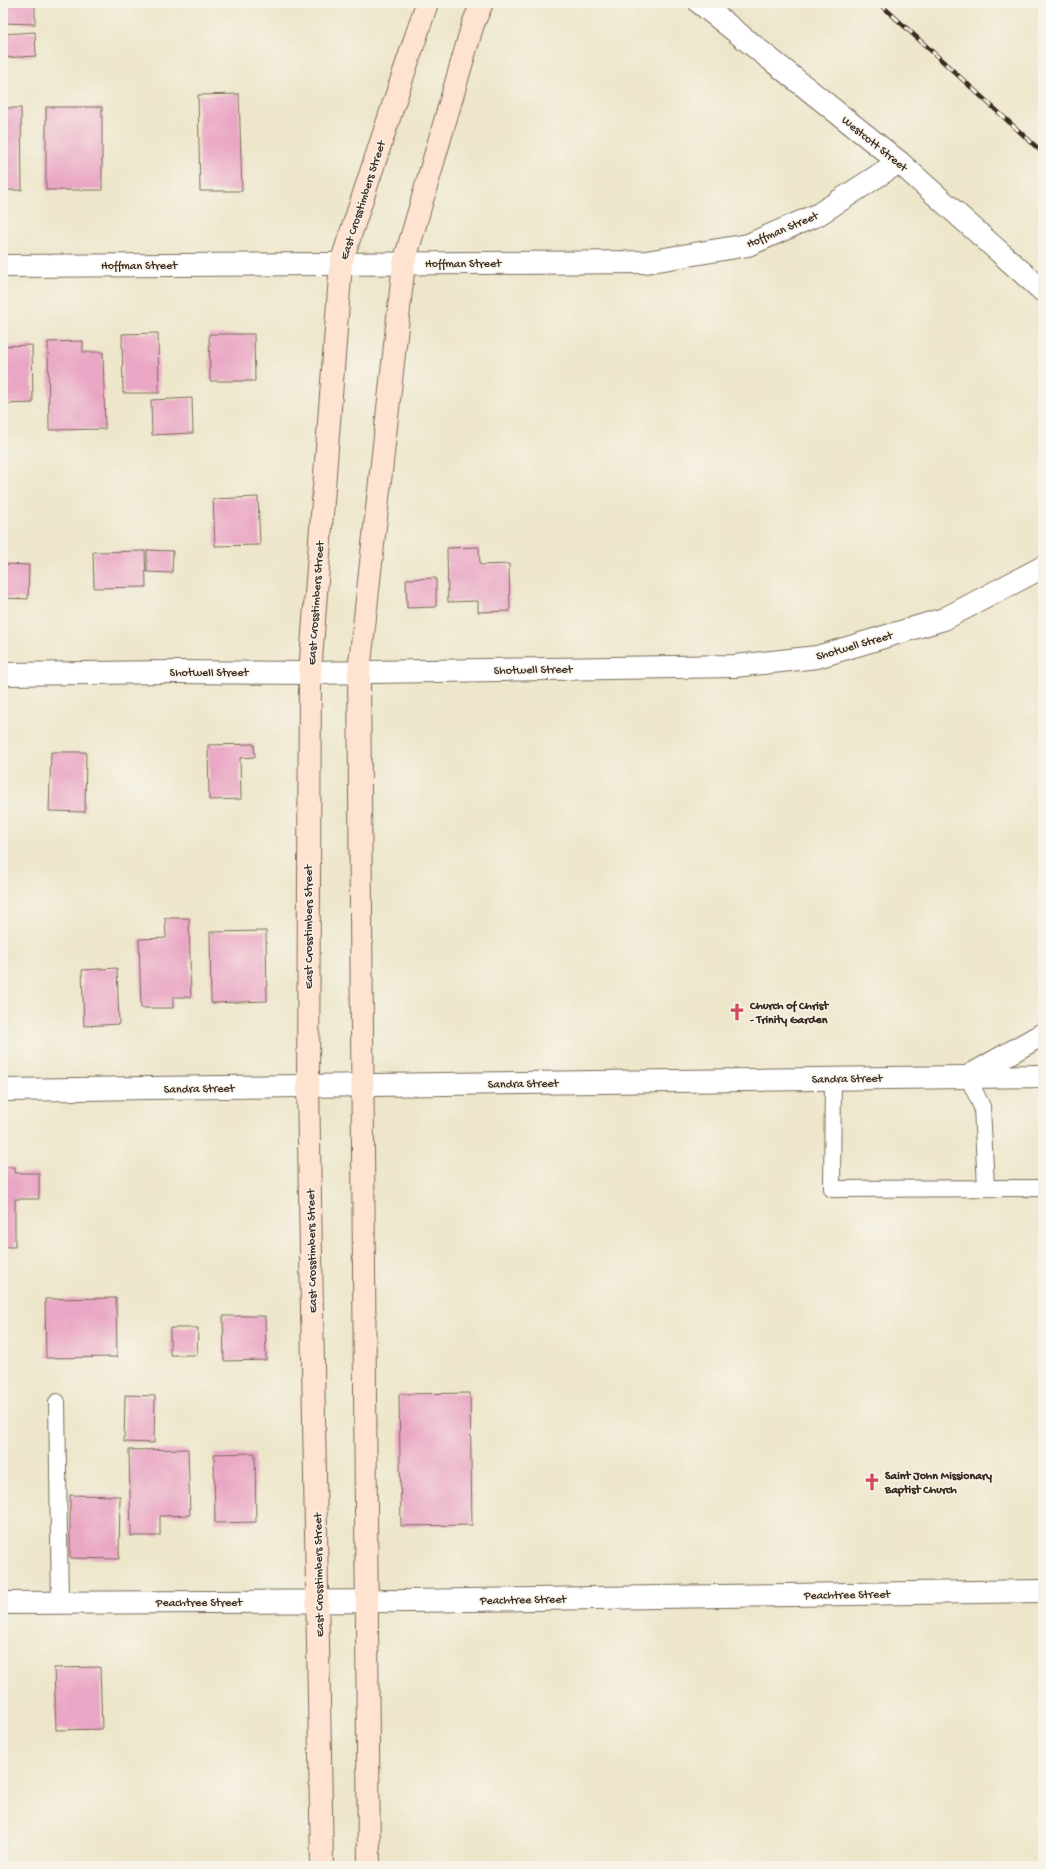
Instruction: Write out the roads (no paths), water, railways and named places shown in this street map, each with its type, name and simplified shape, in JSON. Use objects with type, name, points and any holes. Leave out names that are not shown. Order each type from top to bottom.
[{"type":"main road","name":"East Crosstimbers Street","points":[[322,1866],[308,1086],[310,673],[341,263],[427,3]]},
{"type":"main road","points":[[369,1866],[359,672],[404,263],[473,24],[482,3]]},
{"type":"street","name":"Westcott Street","points":[[700,3],[899,162],[1043,291]]},
{"type":"street","name":"Hoffman Street","points":[[3,266],[646,262],[748,246],[819,214],[899,162]]},
{"type":"street","name":"Shotwell Street","points":[[3,674],[173,672],[310,673],[735,666],[817,657],[944,619],[1043,567]]},
{"type":"street","points":[[968,1077],[1043,1034]]},
{"type":"street","name":"Sandra Street","points":[[3,1090],[1043,1076]]},
{"type":"street","name":"Peachtree Street","points":[[3,1603],[318,1602],[1043,1591]]},
{"type":"lane","points":[[968,1077],[982,1107],[986,1188]]},
{"type":"lane","points":[[833,1079],[832,1189],[1043,1188]]},
{"type":"lane","points":[[57,1402],[60,1603]]},
{"type":"railway","points":[[879,3],[1043,153]]},
{"type":"place","name":"Church of Christ - Trinity Garden","points":[[737,1012]]},
{"type":"place","name":"Saint John Missionary Baptist Church","points":[[872,1482]]}]
